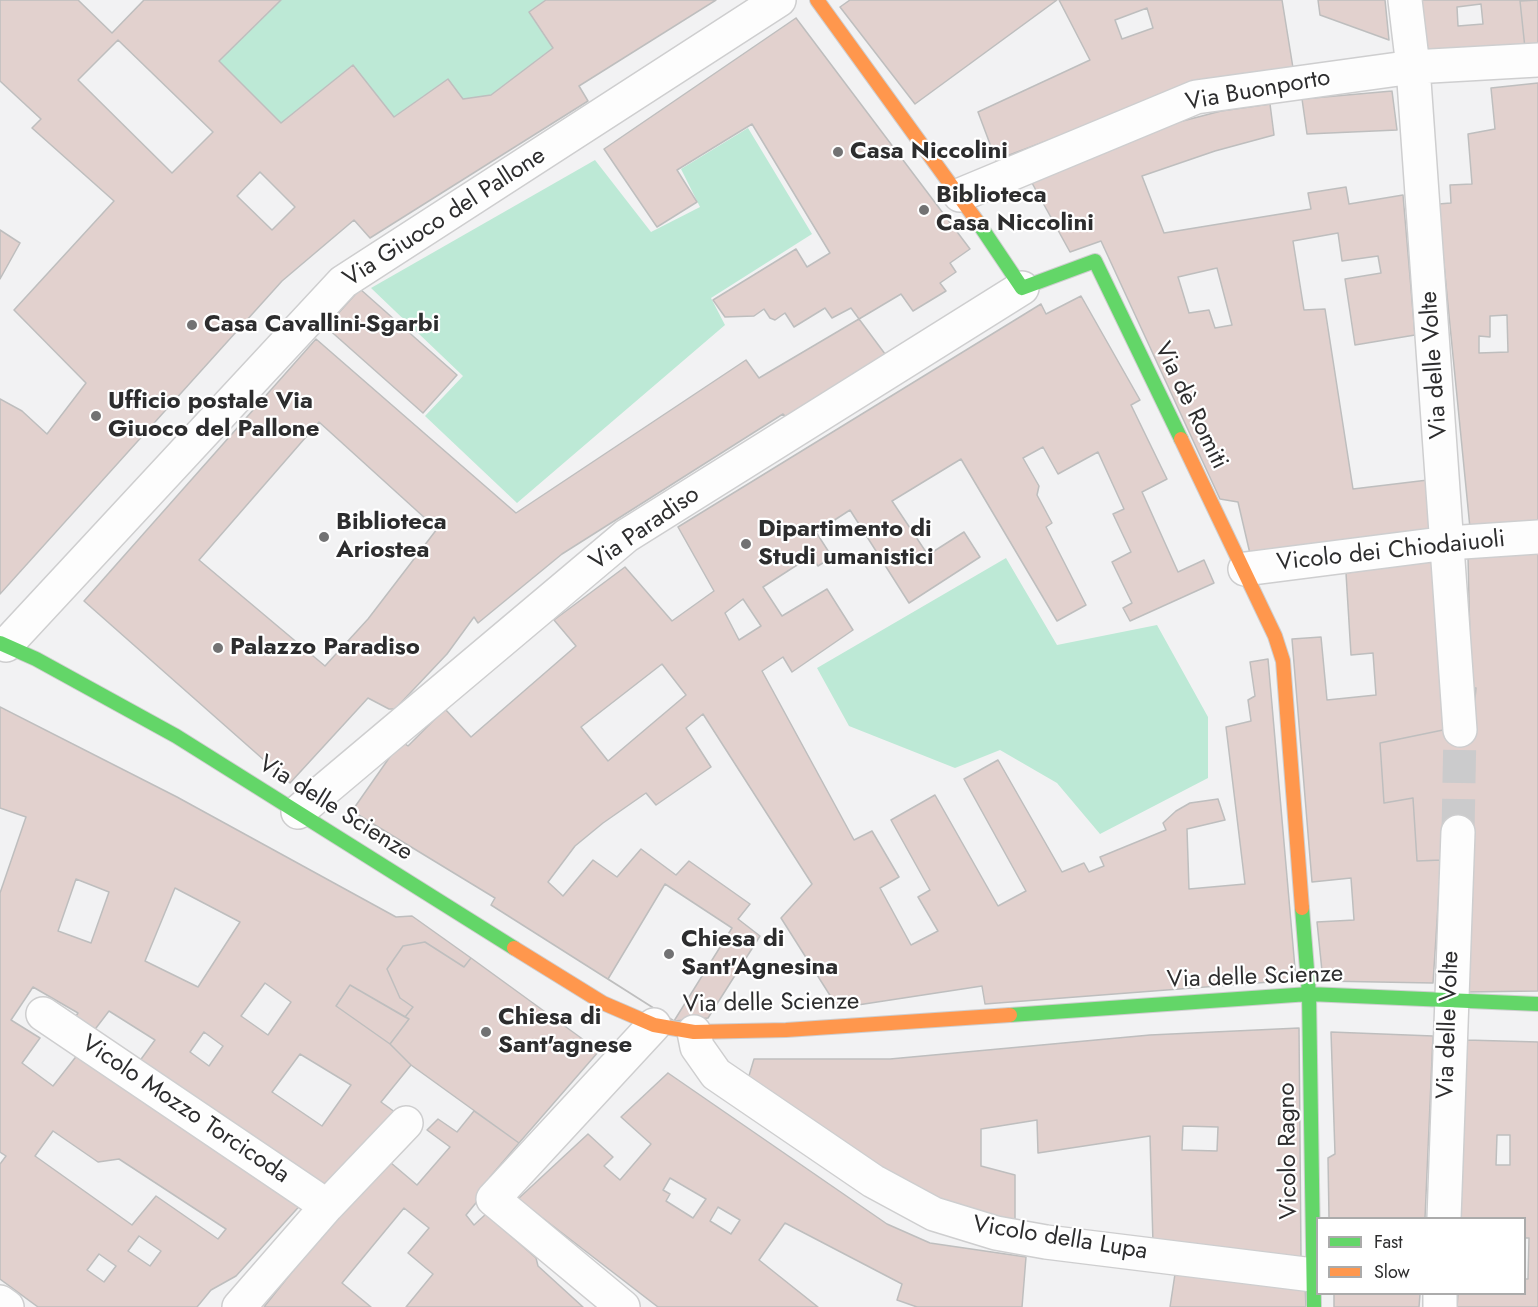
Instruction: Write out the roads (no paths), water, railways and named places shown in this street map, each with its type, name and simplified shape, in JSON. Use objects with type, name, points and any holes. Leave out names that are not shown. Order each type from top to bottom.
[{"type":"street","name":"Via Giuoco del Pallone","points":[[3,644],[344,282],[779,0]]},
{"type":"street","points":[[817,0],[960,195],[1022,288]]},
{"type":"street","name":"Via delle Volte","points":[[1404,0],[1413,67],[1460,730]]},
{"type":"street","name":"Via Buonporto","points":[[960,195],[1196,97],[1413,67],[1538,60]]},
{"type":"street","name":"Via dè Romiti","points":[[1022,288],[1095,261],[1245,569],[1283,660],[1309,994]]},
{"type":"street","name":"Via Paradiso","points":[[298,812],[627,536],[1022,288]]},
{"type":"street","name":"Vicolo dei Chiodaiuoli","points":[[1245,569],[1448,543],[1538,537]]},
{"type":"street","name":"Via delle Scienze","points":[[3,644],[36,659],[176,736],[603,1003],[654,1025],[694,1032],[786,1030],[1309,994],[1449,1002],[1538,1004]]},
{"type":"street","name":"Via delle Volte","points":[[1444,1217],[1449,1002],[1458,832]]},
{"type":"street","name":"Vicolo Ragno","points":[[1309,994],[1314,1307]]},
{"type":"street","name":"Vicolo Mozzo Torcicoda","points":[[43,1014],[327,1206]]},
{"type":"street","points":[[623,1307],[493,1199],[654,1025]]},
{"type":"street","name":"Vicolo della Lupa","points":[[694,1032],[697,1047],[706,1061],[725,1081],[873,1180],[934,1214],[996,1233],[1046,1242],[1313,1275]]},
{"type":"street","points":[[238,1307],[327,1206],[406,1123]]},
{"type":"street","points":[[0,1302],[7,1307]]},
{"type":"tunnel","points":[[1458,832],[1460,730]]},
{"type":"place","name":"Casa Niccolini","points":[[838,152]]},
{"type":"place","name":"Biblioteca Casa Niccolini","points":[[924,210]]},
{"type":"place","name":"Casa Cavallini-Sgarbi","points":[[192,325]]},
{"type":"place","name":"Ufficio postale Via Giuoco del Pallone","points":[[96,416]]},
{"type":"place","name":"Biblioteca Ariostea","points":[[324,537]]},
{"type":"place","name":"Dipartimento di Studi umanistici","points":[[746,544]]},
{"type":"place","name":"Palazzo Paradiso","points":[[218,648]]},
{"type":"place","name":"Chiesa di Sant'Agnesina","points":[[669,954]]},
{"type":"place","name":"Chiesa di Sant'agnese","points":[[486,1032]]}]
